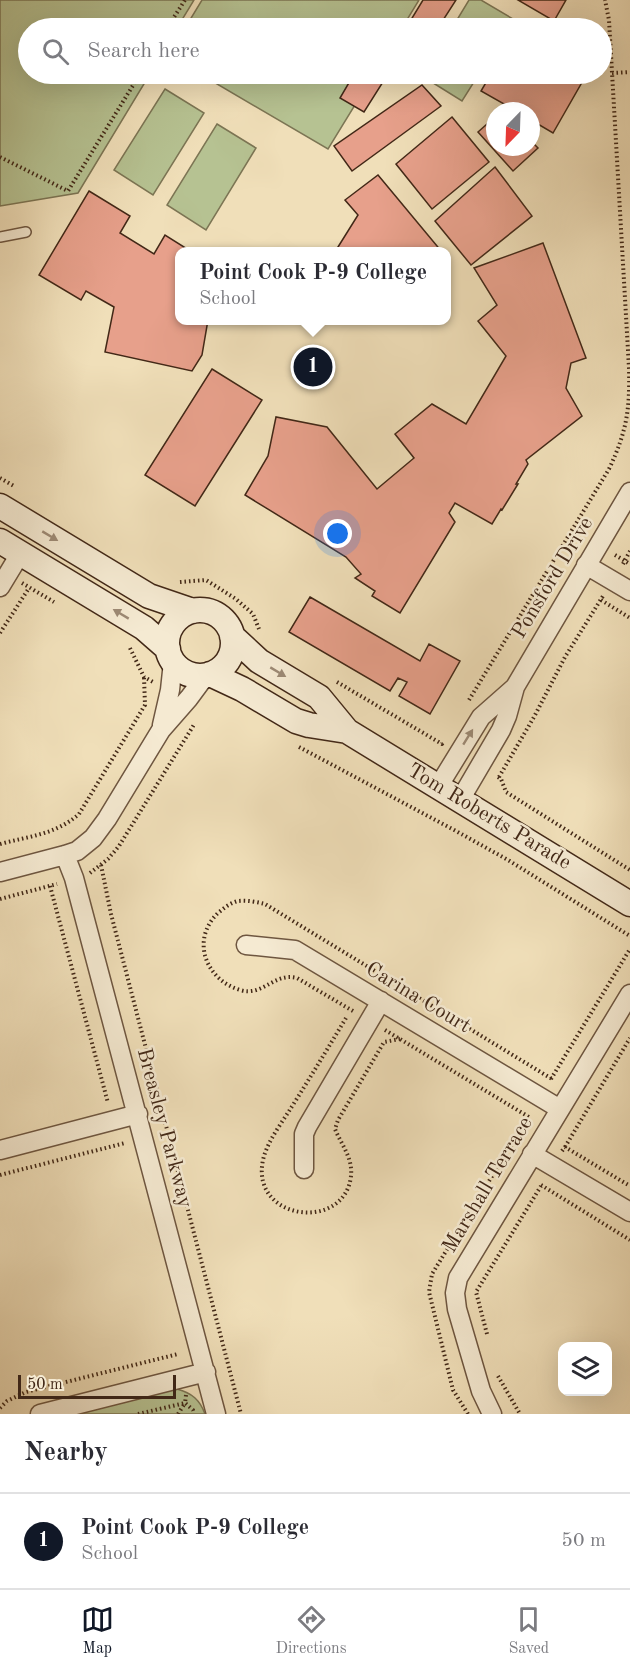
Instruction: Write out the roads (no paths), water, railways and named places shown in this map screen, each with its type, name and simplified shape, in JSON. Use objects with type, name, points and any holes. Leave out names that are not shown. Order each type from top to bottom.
[{"type":"street","name":"Ponsford Drive","points":[[460,800],[501,730],[514,687],[630,492]]},
{"type":"street","points":[[0,506],[149,596],[193,611]]},
{"type":"street","points":[[7,564],[144,628],[170,655],[179,669],[196,676],[208,675],[219,670],[231,655],[232,636],[222,619],[203,610],[193,611],[176,621],[170,629],[167,639],[170,655],[170,690],[161,730]]},
{"type":"street","points":[[586,565],[630,591]]},
{"type":"street","name":"Tom Roberts Parade","points":[[232,636],[259,661],[318,697],[347,731],[630,904]]},
{"type":"street","points":[[0,872],[76,851],[98,832],[161,730],[208,675]]},
{"type":"street","name":"Tom Roberts Parade","points":[[208,675],[242,689],[296,721],[347,731]]},
{"type":"street","name":"Ponsford Drive","points":[[438,787],[450,748],[514,687]]},
{"type":"street","name":"Breasley Parkway","points":[[65,855],[74,878],[138,1114],[216,1414]]},
{"type":"street","name":"Carina Court","points":[[246,945],[295,950],[560,1109]]},
{"type":"street","name":"Marshall Terrace","points":[[492,1414],[481,1391],[457,1308],[455,1293],[458,1278],[630,994]]},
{"type":"street","points":[[304,1169],[304,1134],[307,1127],[381,1001]]},
{"type":"street","points":[[0,1150],[138,1114]]},
{"type":"street","points":[[532,1154],[630,1212]]},
{"type":"street","points":[[40,1414],[206,1372]]},
{"type":"lane","points":[[0,237],[26,232]]},
{"type":"place","name":"Point Cook P-9 College","points":[[313,367]]}]
